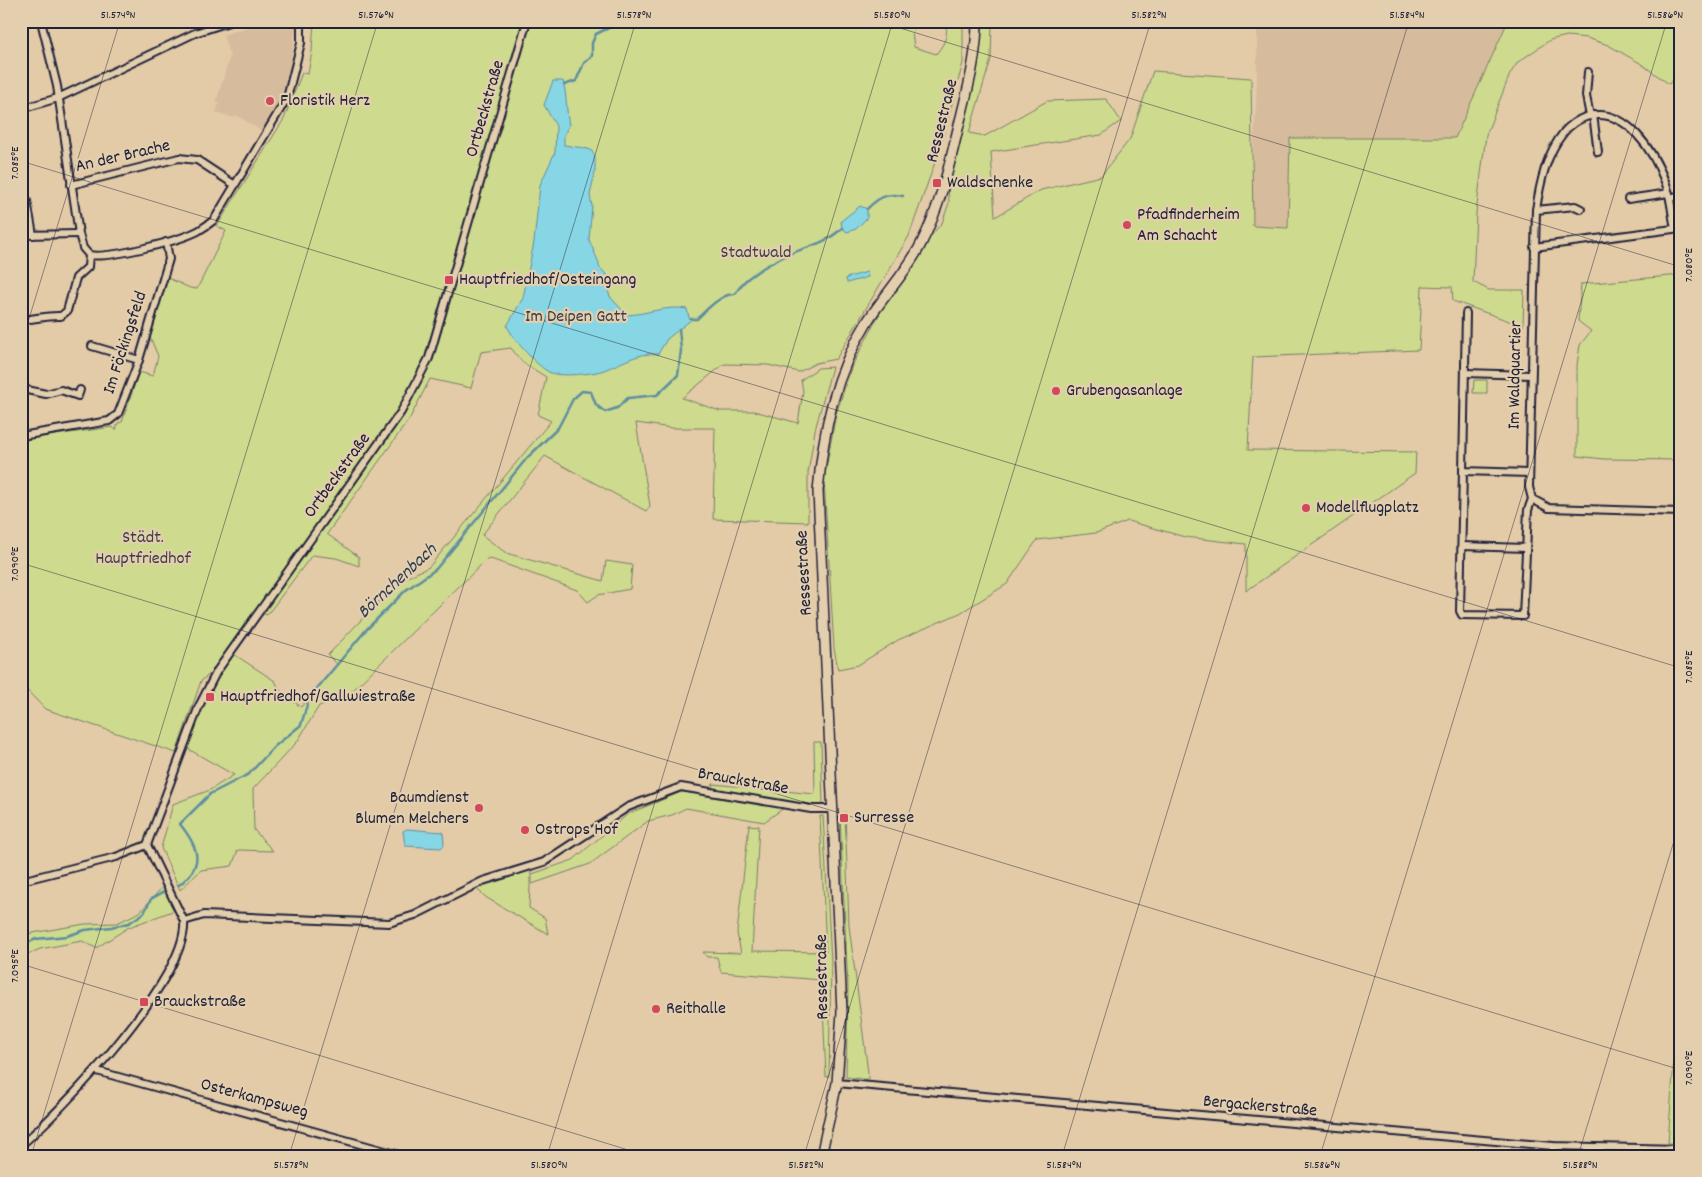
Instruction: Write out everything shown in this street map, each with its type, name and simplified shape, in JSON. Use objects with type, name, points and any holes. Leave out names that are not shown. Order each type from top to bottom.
[{"type":"main road","name":"Ressestraße","points":[[821,1156],[836,1083],[842,1012],[818,491],[821,450],[830,408],[849,357],[867,322],[921,245],[938,203],[968,88],[976,43],[977,21]]},
{"type":"street","points":[[41,21],[58,98],[79,234],[83,248],[89,255],[102,256],[166,242],[197,231],[214,220],[287,98],[301,43],[301,21]]},
{"type":"street","points":[[21,109],[58,98],[195,33],[232,21]]},
{"type":"street","name":"Ortbeckstraße","points":[[147,845],[199,706],[217,672],[401,412],[418,383],[429,358],[527,21]]},
{"type":"street","points":[[1588,72],[1586,96],[1598,152]]},
{"type":"street","points":[[1534,247],[1678,228],[1669,195],[1657,164],[1634,132],[1615,118],[1591,116]]},
{"type":"street","name":"Im Waldquartier","points":[[1462,546],[1460,612],[1466,616],[1523,616],[1528,510],[1532,499],[1528,473],[1536,210],[1544,169],[1554,148],[1569,127],[1591,116]]},
{"type":"street","name":"An der Brache","points":[[70,185],[179,158],[197,160],[235,185]]},
{"type":"street","points":[[1628,200],[1681,195]]},
{"type":"street","points":[[21,202],[27,201],[29,205],[33,235]]},
{"type":"street","points":[[1536,210],[1575,206],[1581,209]]},
{"type":"street","points":[[21,235],[79,234]]},
{"type":"street","name":"Im Föckingsfeld","points":[[21,436],[109,421],[118,414],[139,360],[169,259],[166,242]]},
{"type":"street","points":[[21,320],[42,318],[50,315],[61,316],[67,311],[76,278],[88,267],[89,255]]},
{"type":"street","points":[[1466,313],[1461,508],[1462,546],[1526,548]]},
{"type":"street","points":[[92,346],[139,360]]},
{"type":"street","points":[[1465,373],[1531,376]]},
{"type":"street","name":"Im Föckingsfeld","points":[[21,392],[27,390],[46,394],[61,390],[78,396],[80,390]]},
{"type":"street","points":[[1463,471],[1528,473]]},
{"type":"street","points":[[1532,499],[1549,508],[1681,512]]},
{"type":"street","name":"Brauckstraße","points":[[184,920],[204,915],[388,922],[415,915],[483,881],[544,862],[628,807],[681,787],[811,809],[833,809]]},
{"type":"street","points":[[21,882],[45,874],[116,857],[147,845],[184,920],[185,933],[164,976],[97,1071],[43,1127],[21,1145]]},
{"type":"street","name":"Osterkampsweg","points":[[97,1071],[403,1156]]},
{"type":"street","name":"Bergackerstraße","points":[[836,1083],[1553,1146],[1681,1149]]},
{"type":"street","points":[[1553,1146],[1553,1156]]},
{"type":"shaded area","points":[[265,21],[295,21],[296,26],[289,76],[281,98],[263,132],[236,115],[234,118],[216,112],[219,103],[216,102],[230,56],[223,35]]},
{"type":"shaded area","points":[[1257,21],[1508,21],[1455,138],[1290,138],[1288,227],[1253,226],[1251,197],[1257,84]]},
{"type":"green space","points":[[314,21],[525,21],[429,362],[454,283],[529,21],[917,21],[912,33],[914,47],[936,54],[945,39],[947,31],[945,21],[963,21],[963,63],[939,151],[909,236],[836,359],[816,363],[799,372],[768,365],[724,364],[682,398],[720,411],[754,411],[798,423],[803,391],[801,380],[818,368],[832,367],[815,430],[808,473],[808,522],[713,519],[715,428],[672,428],[636,423],[650,506],[646,511],[545,456],[482,535],[506,553],[603,581],[606,561],[632,565],[630,589],[598,595],[588,602],[577,590],[488,558],[349,694],[319,706],[297,742],[253,789],[254,830],[273,851],[238,850],[232,866],[201,870],[180,890],[161,848],[173,804],[210,790],[234,775],[183,746],[199,706],[232,653],[275,681],[281,692],[301,707],[337,664],[328,655],[397,582],[429,567],[551,421],[538,415],[546,377],[522,362],[511,348],[481,352],[471,388],[430,379],[410,418],[327,534],[359,557],[359,566],[336,558],[312,555],[267,615],[261,613],[215,670],[201,681],[176,753],[45,709],[21,684],[21,440],[112,427],[116,430],[118,423],[122,422],[139,372],[153,376],[158,356],[150,337],[168,278],[190,288],[197,289],[226,231],[217,226],[284,119],[302,73],[308,74]]},
{"type":"green space","points":[[983,21],[992,21],[991,59],[969,133],[985,136],[1047,101],[1106,99],[1121,121],[1101,135],[991,152],[995,217],[1041,190],[1101,176],[1130,139],[1153,71],[1251,78],[1253,226],[1288,228],[1290,138],[1455,138],[1508,21],[1681,21],[1681,71],[1669,84],[1640,63],[1608,45],[1587,38],[1567,36],[1550,40],[1518,62],[1510,74],[1486,135],[1476,213],[1473,282],[1489,290],[1524,290],[1523,326],[1453,301],[1452,287],[1422,286],[1419,350],[1253,357],[1248,450],[1416,452],[1415,473],[1246,591],[1246,544],[1185,537],[1128,521],[1096,533],[1037,540],[1007,584],[960,613],[898,640],[858,665],[838,669],[834,648],[824,480],[836,414],[852,366],[883,307],[909,271],[929,238],[942,223],[949,203],[948,186],[978,64]]},
{"type":"green space","points":[[1681,275],[1681,460],[1604,459],[1577,456],[1577,365],[1580,345],[1591,331],[1578,321],[1581,284]]},
{"type":"green space","points":[[1474,380],[1487,380],[1487,393],[1473,393]]},
{"type":"green space","points":[[814,742],[821,742],[823,805],[791,803],[764,822],[686,808],[672,815],[648,821],[590,864],[532,884],[532,874],[573,860],[628,814],[681,792],[711,795],[713,784],[815,794]]},
{"type":"green space","points":[[845,812],[849,926],[869,1080],[846,1077],[848,988],[840,816]]},
{"type":"green space","points":[[820,816],[823,816],[831,962],[829,1076],[826,1077],[822,980],[721,972],[717,957],[707,957],[703,952],[741,953],[737,933],[749,825],[759,826],[752,951],[826,952]]},
{"type":"green space","points":[[531,866],[529,908],[545,918],[548,934],[487,898],[473,886]]},
{"type":"green space","points":[[166,883],[178,909],[129,927],[96,948],[82,941],[40,949],[21,957],[21,935],[85,924],[117,923],[140,912]]},
{"type":"green space","points":[[1677,1018],[1681,1019],[1681,1144],[1668,1143]]},
{"type":"green space","points":[[1634,1150],[1681,1151],[1681,1156],[1633,1156]]},
{"type":"water","points":[[553,81],[563,81],[569,125],[564,135],[564,145],[591,150],[595,156],[595,172],[590,195],[592,206],[589,240],[599,267],[610,278],[606,287],[611,298],[627,315],[679,308],[687,309],[689,318],[692,319],[667,339],[658,354],[637,356],[604,370],[585,374],[562,375],[546,370],[526,352],[507,326],[523,298],[534,242],[540,185],[555,152],[556,126],[544,105]]},
{"type":"water","points":[[860,206],[867,209],[867,218],[856,229],[847,232],[842,228],[841,221]]},
{"type":"water","points":[[867,272],[868,277],[847,283],[846,278]]},
{"type":"water","points":[[407,829],[443,832],[444,845],[441,848],[405,846],[403,831]]},
{"type":"waterway","points":[[564,85],[576,81],[584,63],[592,56],[592,43],[596,34],[623,21]]},
{"type":"waterway","points":[[867,209],[875,201],[883,197],[892,195],[903,196]]},
{"type":"waterway","points":[[692,319],[697,319],[719,300],[734,294],[748,278],[763,268],[783,257],[829,238],[842,228]]},
{"type":"waterway","name":"Börnchenbach","points":[[179,885],[187,878],[196,863],[195,849],[192,841],[180,824],[210,794],[249,774],[275,746],[301,725],[309,698],[366,630],[406,590],[436,569],[527,458],[558,428],[573,399],[582,391],[591,392],[596,405],[605,412],[617,408],[628,398],[657,395],[678,375],[681,350],[679,329]]},
{"type":"waterway","points":[[21,946],[36,939],[67,936],[85,930],[129,923],[144,913],[151,899],[167,890]]},
{"type":"place","name":"Floristik Herz","points":[[270,101]]},
{"type":"place","name":"Waldschenke","points":[[937,183]]},
{"type":"place","name":"Pfadfinderheim Am Schacht","points":[[1127,225]]},
{"type":"place","name":"Hauptfriedhof/Osteingang","points":[[449,280]]},
{"type":"place","name":"Grubengasanlage","points":[[1056,391]]},
{"type":"place","name":"Modellflugplatz","points":[[1306,508]]},
{"type":"place","name":"Hauptfriedhof/Gallwiestraße","points":[[210,697]]},
{"type":"place","name":"Baumdienst Blumen Melchers","points":[[479,808]]},
{"type":"place","name":"Surresse","points":[[844,818]]},
{"type":"place","name":"Ostrops Hof","points":[[525,830]]},
{"type":"place","name":"Brauckstraße","points":[[144,1002]]},
{"type":"place","name":"Reithalle","points":[[656,1009]]},
{"type":"park label","name":"Stadtwald","points":[[756,253]]},
{"type":"park label","name":"Im Deipen Gatt","points":[[576,317]]},
{"type":"park label","name":"Städt. Hauptfriedhof","points":[[143,548]]}]
